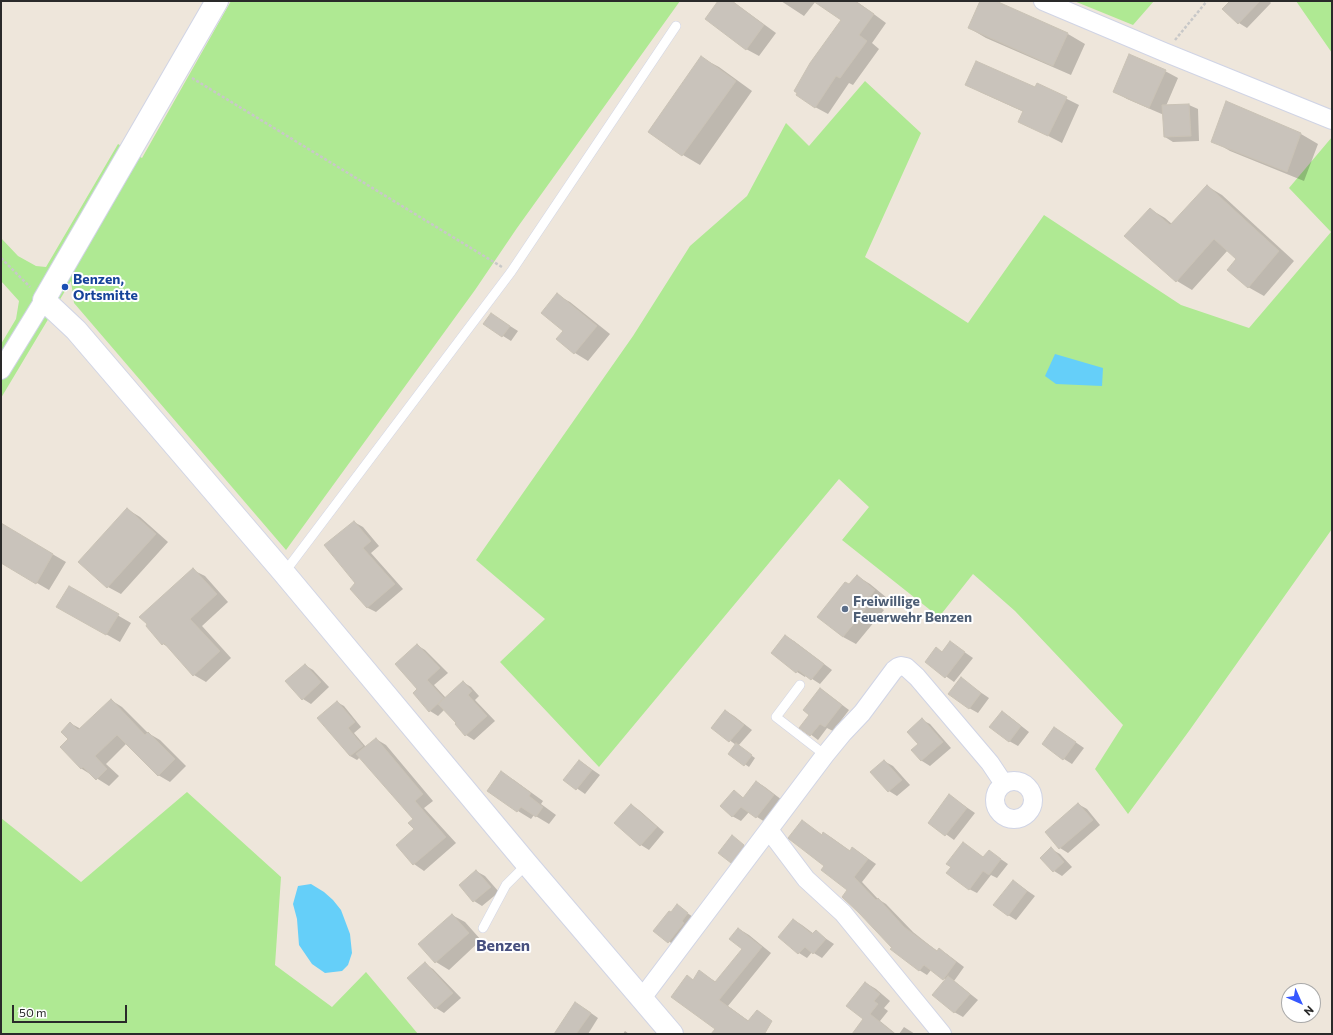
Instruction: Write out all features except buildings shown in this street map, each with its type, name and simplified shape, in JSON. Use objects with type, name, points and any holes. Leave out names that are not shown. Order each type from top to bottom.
[{"type":"street","points":[[1,370],[44,300],[217,1]]},
{"type":"street","points":[[1043,1],[1332,120]]},
{"type":"street","points":[[44,300],[76,330],[284,573],[527,864],[672,1034]]},
{"type":"street","points":[[642,998],[825,755],[862,713],[894,670],[901,666],[906,667],[917,677],[990,763],[1004,784]]},
{"type":"street","points":[[769,830],[806,879],[843,913],[942,1034]]},
{"type":"lane","points":[[284,573],[511,272],[676,26]]},
{"type":"lane","points":[[800,685],[776,717],[825,755]]},
{"type":"lane","points":[[484,928],[506,885],[527,864]]},
{"type":"path","points":[[1164,52],[1207,1]]},
{"type":"path","points":[[178,70],[511,272]]},
{"type":"path","points":[[1,258],[44,300]]},
{"type":"green space","points":[[231,1],[680,1],[517,228],[475,290],[286,550],[74,303],[71,281],[1,398],[1,344],[16,319],[19,301],[1,281],[1,238],[18,256],[36,266],[46,267],[118,144],[142,158]]},
{"type":"green space","points":[[1074,1],[1154,1],[1133,25]]},
{"type":"green space","points":[[1296,1],[1332,1],[1332,53]]},
{"type":"green space","points":[[865,81],[921,133],[865,257],[968,323],[1044,215],[1181,305],[1249,328],[1331,232],[1289,188],[1332,137],[1332,529],[1189,731],[1128,814],[1095,769],[1123,725],[1015,611],[973,574],[939,617],[842,540],[869,507],[839,479],[599,767],[500,662],[545,619],[476,560],[633,336],[690,246],[747,196],[786,123],[809,146]]},
{"type":"green space","points":[[187,792],[281,877],[275,965],[332,1007],[366,972],[418,1034],[1,1034],[1,818],[81,882]]},
{"type":"water","points":[[1055,354],[1103,368],[1102,386],[1056,384],[1045,376]]},
{"type":"water","points":[[311,884],[324,892],[341,910],[350,934],[352,953],[348,965],[342,971],[325,973],[312,964],[299,945],[297,919],[293,904],[298,886]]},
{"type":"place","name":"Benzen, Ortsmitte","points":[[65,287]]},
{"type":"place","name":"Freiwillige Feuerwehr Benzen","points":[[845,609]]},
{"type":"district","name":"Benzen","points":[[503,946]]}]
